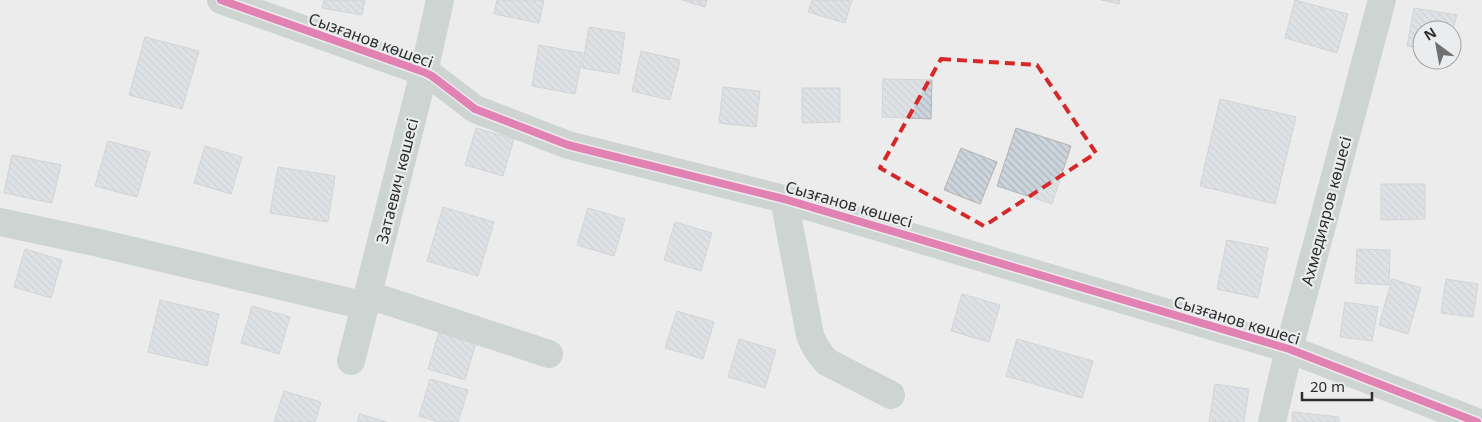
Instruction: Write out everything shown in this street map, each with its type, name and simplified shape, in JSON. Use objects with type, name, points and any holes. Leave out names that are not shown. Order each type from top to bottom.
[{"type":"street","name":"Сызғанов көшесі","points":[[221,0],[424,72],[432,76],[474,109],[568,145],[784,199],[1289,349],[1477,422]]},
{"type":"street","name":"Затаевич көшесі","points":[[351,361],[424,72],[440,0]]},
{"type":"street","name":"Ахмедияров көшесі","points":[[1272,422],[1289,349],[1382,0]]},
{"type":"street","points":[[784,199],[810,334],[814,345],[827,362],[890,395]]},
{"type":"street","points":[[0,222],[367,301],[549,354]]},
{"type":"highlighted area","points":[[941,59],[1037,65],[1096,153],[984,226],[880,168]]},
{"type":"building","points":[[324,0],[365,0],[362,15],[322,8]]},
{"type":"building","points":[[497,0],[544,0],[539,23],[494,14]]},
{"type":"building","points":[[682,0],[707,0],[705,7]]},
{"type":"building","points":[[812,0],[852,0],[845,23],[808,12]]},
{"type":"building","points":[[1101,0],[1120,0],[1119,4]]},
{"type":"building","points":[[1295,0],[1348,14],[1337,53],[1285,38]]},
{"type":"building","points":[[1414,8],[1457,15],[1455,20],[1412,20],[1412,47],[1407,46]]},
{"type":"building","points":[[589,27],[625,33],[619,74],[582,68]]},
{"type":"building","points":[[145,37],[199,51],[182,109],[129,95]]},
{"type":"building","points":[[539,45],[583,53],[575,94],[532,86]]},
{"type":"building","points":[[641,51],[680,60],[670,100],[632,91]]},
{"type":"building","points":[[883,79],[932,80],[931,119],[882,117]]},
{"type":"building","points":[[723,87],[760,91],[756,127],[719,123]]},
{"type":"building","points":[[802,88],[840,88],[840,122],[802,123]]},
{"type":"building","points":[[1220,99],[1296,117],[1275,204],[1200,186]]},
{"type":"building","points":[[476,128],[514,139],[503,176],[465,165]]},
{"type":"building","points":[[1016,128],[1071,146],[1052,204],[997,186]]},
{"type":"building","points":[[108,141],[150,152],[137,197],[95,186]]},
{"type":"building","points":[[205,146],[242,157],[231,194],[194,183]]},
{"type":"building","points":[[961,148],[997,162],[980,204],[944,190]]},
{"type":"building","points":[[12,155],[61,165],[52,203],[4,193]]},
{"type":"building","points":[[278,167],[335,176],[328,222],[270,213]]},
{"type":"building","points":[[1381,184],[1425,184],[1425,219],[1381,220]]},
{"type":"building","points":[[443,207],[494,222],[478,276],[427,261]]},
{"type":"building","points":[[588,208],[625,219],[614,256],[577,245]]},
{"type":"building","points":[[675,222],[712,233],[701,271],[664,260]]},
{"type":"building","points":[[1227,240],[1268,248],[1258,298],[1217,289]]},
{"type":"building","points":[[25,249],[62,260],[51,298],[14,287]]},
{"type":"building","points":[[1357,249],[1390,250],[1389,285],[1355,283]]},
{"type":"building","points":[[1392,279],[1421,288],[1408,334],[1379,325]]},
{"type":"building","points":[[1446,279],[1478,284],[1473,317],[1441,313]]},
{"type":"building","points":[[962,294],[1000,305],[989,342],[951,331]]},
{"type":"building","points":[[160,300],[219,314],[207,366],[148,352]]},
{"type":"building","points":[[1345,302],[1378,307],[1372,341],[1340,337]]},
{"type":"building","points":[[252,306],[290,317],[279,354],[241,343]]},
{"type":"building","points":[[677,311],[714,322],[703,359],[665,348]]},
{"type":"building","points":[[439,332],[476,343],[465,380],[428,369]]},
{"type":"building","points":[[739,339],[776,350],[765,388],[728,377]]},
{"type":"building","points":[[1017,339],[1093,361],[1082,398],[1006,376]]},
{"type":"building","points":[[430,379],[468,390],[458,422],[439,422],[419,416]]},
{"type":"building","points":[[1215,384],[1249,389],[1244,422],[1209,422]]},
{"type":"building","points":[[284,391],[321,402],[315,422],[274,422]]},
{"type":"building","points":[[1293,412],[1339,417],[1339,422],[1292,422]]},
{"type":"building","points":[[360,414],[387,422],[357,422]]},
{"type":"cycle path","points":[[221,0],[424,72],[475,109],[568,145],[784,199],[1289,349],[1477,422]]}]
